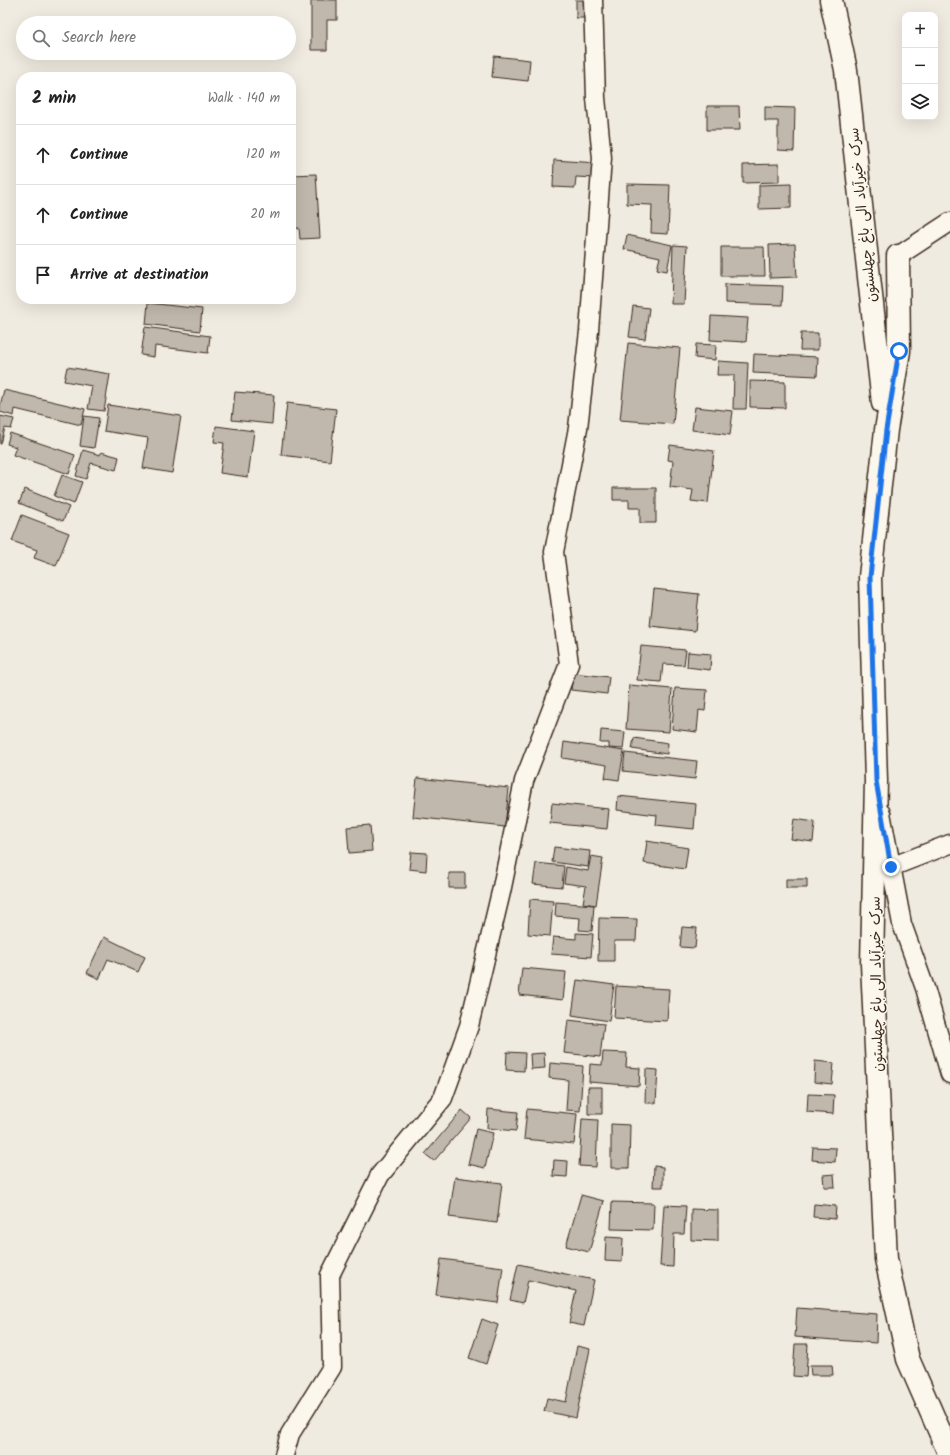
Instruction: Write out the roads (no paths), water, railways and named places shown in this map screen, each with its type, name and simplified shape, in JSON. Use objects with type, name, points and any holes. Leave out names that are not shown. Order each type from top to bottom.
[{"type":"street","points":[[284,1455],[290,1434],[332,1368],[330,1275],[380,1175],[443,1098],[470,1026],[501,892],[524,781],[568,664],[554,552],[578,428],[589,330],[602,158],[596,98],[593,0]]},
{"type":"street","name":"سرک خیرآباد الی باغ چهلستون","points":[[831,0],[846,70],[886,430]]},
{"type":"street","points":[[898,256],[950,222]]},
{"type":"street","name":"سرک خیرآباد الی باغ چهلستون","points":[[898,256],[899,351],[886,430],[870,577],[876,781],[872,964],[886,1259],[908,1359],[950,1455]]},
{"type":"street","points":[[876,781],[902,924],[925,988],[950,1074]]},
{"type":"street","points":[[891,867],[950,844]]}]
